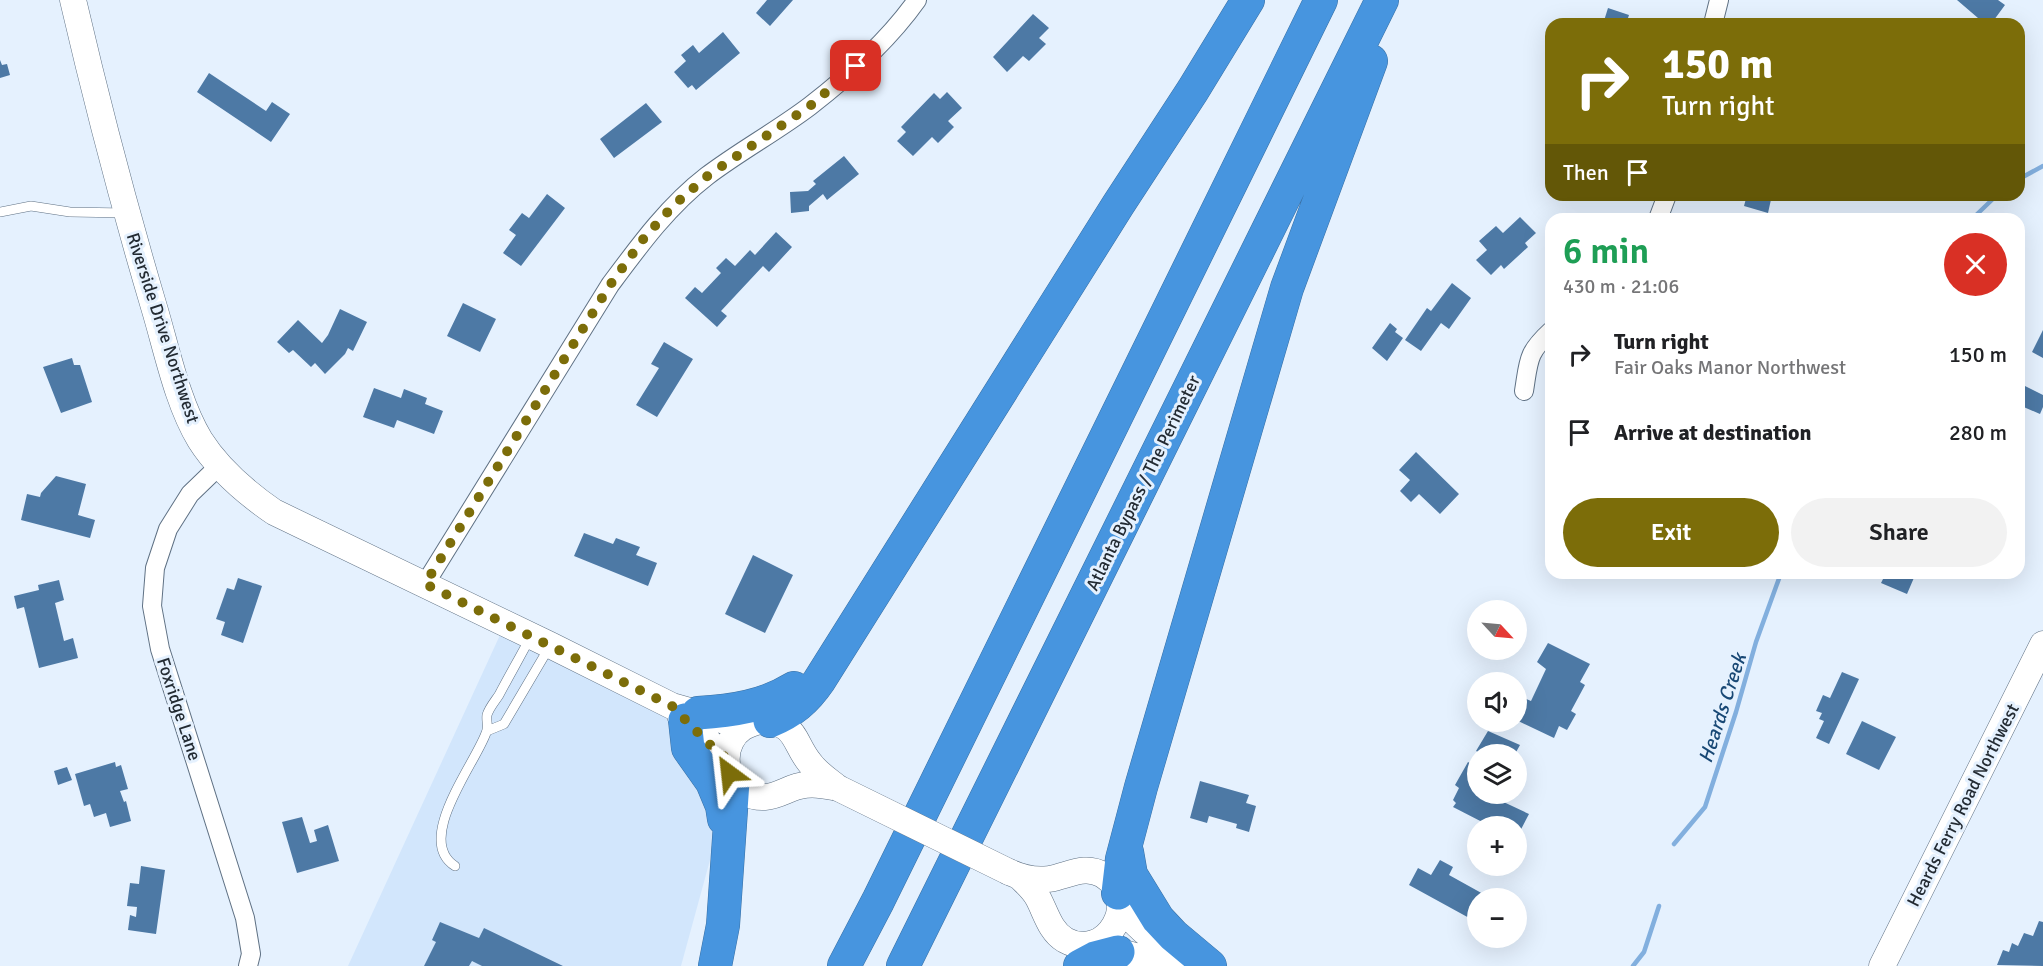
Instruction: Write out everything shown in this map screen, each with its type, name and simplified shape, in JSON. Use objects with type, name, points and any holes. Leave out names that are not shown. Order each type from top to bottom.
[{"type":"highway","points":[[759,723],[796,707],[809,696],[1248,0]]},
{"type":"highway","points":[[844,966],[1321,0]]},
{"type":"highway","name":"Atlanta Bypass / The Perimeter","points":[[903,966],[1382,0]]},
{"type":"highway","points":[[1119,899],[1122,860],[1141,787],[1287,288],[1393,0]]},
{"type":"highway","points":[[728,846],[722,806],[712,782],[688,748],[685,713],[754,706],[781,695],[806,680],[837,653]]},
{"type":"highway","points":[[714,966],[723,925],[728,846],[729,769]]},
{"type":"highway","points":[[1126,843],[1131,875],[1158,919],[1173,935],[1210,966]]},
{"type":"highway","points":[[1052,966],[1092,952]]},
{"type":"street","name":"Riverside Drive Northwest","points":[[73,0],[127,213],[188,417],[219,466],[245,491],[274,512],[541,640],[685,713],[732,723],[759,723]]},
{"type":"street","points":[[425,584],[610,285],[644,238],[673,206],[706,177],[810,106],[872,53],[902,21],[917,0]]},
{"type":"street","points":[[1714,18],[1719,0]]},
{"type":"street","points":[[1524,391],[1529,354],[1545,337]]},
{"type":"street","name":"Foxridge Lane","points":[[219,466],[190,494],[168,529],[155,568],[152,606],[160,649],[245,918],[251,954],[248,966]]},
{"type":"street","name":"Heards Ferry Road Northwest","points":[[1882,966],[2043,644]]},
{"type":"street","name":"Riverside Drive Northwest","points":[[685,713],[729,769],[741,790],[751,795],[773,796],[805,784],[838,789]]},
{"type":"street","points":[[729,769],[733,738],[759,723],[780,724],[789,729],[808,762],[838,789],[1015,874],[1049,879],[1079,870],[1102,875],[1112,883],[1119,899],[1136,925],[1158,944],[1201,966]]},
{"type":"street","points":[[1015,874],[1038,897],[1057,934],[1066,940],[1092,952],[1176,966]]},
{"type":"street","points":[[1092,952],[1115,927],[1119,917],[1119,899]]},
{"type":"lane","points":[[0,212],[31,206],[70,212],[127,213]]},
{"type":"lane","points":[[455,866],[442,854],[444,820],[461,779],[487,731],[487,715],[541,640]]},
{"type":"lane","points":[[487,731],[504,724],[541,640]]},
{"type":"shaded area","points":[[500,635],[733,738],[739,754],[681,966],[348,966]]},
{"type":"building","points":[[767,0],[793,0],[770,26],[756,13]]},
{"type":"building","points":[[1957,0],[1998,0],[2005,5],[1995,18],[1978,18]]},
{"type":"building","points":[[1608,8],[1629,15],[1628,18],[1605,18]]},
{"type":"building","points":[[1033,14],[1049,28],[1039,38],[1046,44],[1029,61],[1023,56],[1007,72],[993,57]]},
{"type":"building","points":[[723,32],[740,53],[696,90],[692,85],[688,88],[674,72],[686,61],[681,55],[693,45],[699,53]]},
{"type":"building","points":[[0,60],[2,65],[7,64],[10,75],[0,78]]},
{"type":"building","points":[[209,73],[266,111],[272,102],[290,114],[271,142],[197,92]]},
{"type":"building","points":[[947,92],[962,108],[948,121],[954,127],[938,143],[932,137],[913,156],[897,141],[906,132],[901,127],[934,93],[940,99]]},
{"type":"building","points":[[646,103],[662,122],[614,158],[600,139]]},
{"type":"building","points":[[844,156],[859,174],[827,200],[823,194],[809,206],[809,211],[791,213],[790,192],[808,191],[816,184],[813,181]]},
{"type":"building","points":[[547,194],[565,208],[521,266],[503,253],[516,235],[509,230],[522,213],[529,218]]},
{"type":"building","points":[[1745,201],[1771,201],[1768,213],[1744,206]]},
{"type":"building","points":[[1520,217],[1536,233],[1525,243],[1528,247],[1504,269],[1501,265],[1491,275],[1476,260],[1487,250],[1479,241],[1496,226],[1503,233]]},
{"type":"building","points":[[776,232],[792,247],[769,272],[763,266],[721,311],[727,316],[717,327],[685,298],[695,287],[702,293],[721,273],[716,268],[726,258],[735,266],[750,250],[755,255]]},
{"type":"building","points":[[1452,283],[1471,298],[1449,329],[1441,323],[1421,351],[1405,340],[1427,308],[1431,311]]},
{"type":"building","points":[[463,303],[496,319],[480,352],[447,336]]},
{"type":"building","points":[[340,309],[367,322],[353,351],[348,348],[325,374],[315,363],[311,367],[293,350],[289,353],[277,342],[298,320],[322,343]]},
{"type":"building","points":[[1390,323],[1397,329],[1395,332],[1403,338],[1387,361],[1372,348]]},
{"type":"building","points":[[2043,330],[2043,358],[2032,352]]},
{"type":"building","points":[[664,342],[693,359],[657,417],[636,405],[659,368],[651,364]]},
{"type":"building","points":[[72,358],[74,365],[80,365],[92,402],[61,413],[43,367]]},
{"type":"building","points":[[2025,386],[2043,395],[2043,407],[2040,414],[2025,408]]},
{"type":"building","points":[[374,388],[401,398],[404,389],[427,398],[425,404],[443,411],[434,434],[397,420],[394,428],[363,417]]},
{"type":"building","points":[[1416,452],[1459,494],[1440,514],[1419,494],[1411,502],[1400,491],[1410,480],[1399,470]]},
{"type":"building","points":[[56,476],[86,484],[78,515],[95,520],[90,538],[21,520],[27,494],[40,497]]},
{"type":"building","points":[[584,533],[613,544],[616,538],[640,547],[636,555],[657,563],[648,586],[574,556]]},
{"type":"building","points":[[753,555],[793,575],[765,633],[725,614]]},
{"type":"building","points":[[238,578],[262,586],[243,643],[221,635],[225,622],[216,619],[227,588],[234,590]]},
{"type":"building","points":[[1883,579],[1913,579],[1907,594],[1881,583]]},
{"type":"building","points":[[59,580],[64,600],[55,603],[64,641],[73,638],[78,658],[39,668],[24,607],[17,609],[14,596],[39,590],[38,585]]},
{"type":"building","points":[[1548,643],[1590,664],[1580,682],[1585,685],[1571,711],[1576,714],[1567,730],[1559,726],[1554,738],[1527,725],[1527,699],[1531,701],[1546,669],[1537,662]]},
{"type":"building","points":[[1842,672],[1859,679],[1829,744],[1816,738],[1824,721],[1819,719],[1822,713],[1816,711],[1823,695],[1830,698]]},
{"type":"building","points":[[1862,721],[1896,737],[1879,770],[1846,754]]},
{"type":"building","points":[[1487,732],[1490,732],[1518,744],[1480,744]]},
{"type":"building","points":[[115,762],[116,767],[121,765],[128,789],[120,791],[124,802],[126,801],[131,821],[110,827],[106,813],[94,817],[90,804],[84,806],[75,774]]},
{"type":"building","points":[[1467,764],[1467,804],[1508,804],[1529,814],[1527,818],[1527,816],[1471,816],[1453,807],[1456,803],[1453,800],[1459,788],[1455,785]]},
{"type":"building","points":[[67,767],[72,780],[58,785],[54,771]]},
{"type":"building","points":[[1200,781],[1249,795],[1246,803],[1256,806],[1249,832],[1236,828],[1237,824],[1209,816],[1207,823],[1190,818]]},
{"type":"building","points":[[302,817],[310,843],[317,841],[314,830],[328,825],[339,861],[297,873],[282,822]]},
{"type":"building","points":[[1440,860],[1453,867],[1449,875],[1472,888],[1467,888],[1467,917],[1409,885],[1418,868],[1431,875]]},
{"type":"building","points":[[141,866],[165,870],[156,934],[128,930],[130,915],[136,917],[137,907],[127,906],[130,883],[139,884]]},
{"type":"building","points":[[2039,921],[2043,922],[2043,966],[1997,965],[2003,950],[2009,952],[2012,943],[2018,946],[2024,933],[2033,936]]},
{"type":"building","points":[[440,922],[479,938],[484,928],[563,966],[482,966],[472,961],[469,966],[424,966],[436,942],[432,940]]},
{"type":"waterway","name":"Heards Creek","points":[[2025,176],[2043,166]]},
{"type":"waterway","name":"Heards Creek","points":[[1978,213],[1991,201]]},
{"type":"waterway","name":"Heards Creek","points":[[1674,844],[1705,807],[1756,642],[1779,579]]},
{"type":"waterway","name":"Heards Creek","points":[[1633,966],[1644,952],[1659,906]]},
{"type":"route","points":[[729,773],[726,758],[672,706],[425,584],[610,285],[644,238],[673,206],[706,177],[810,106],[856,66]]}]
